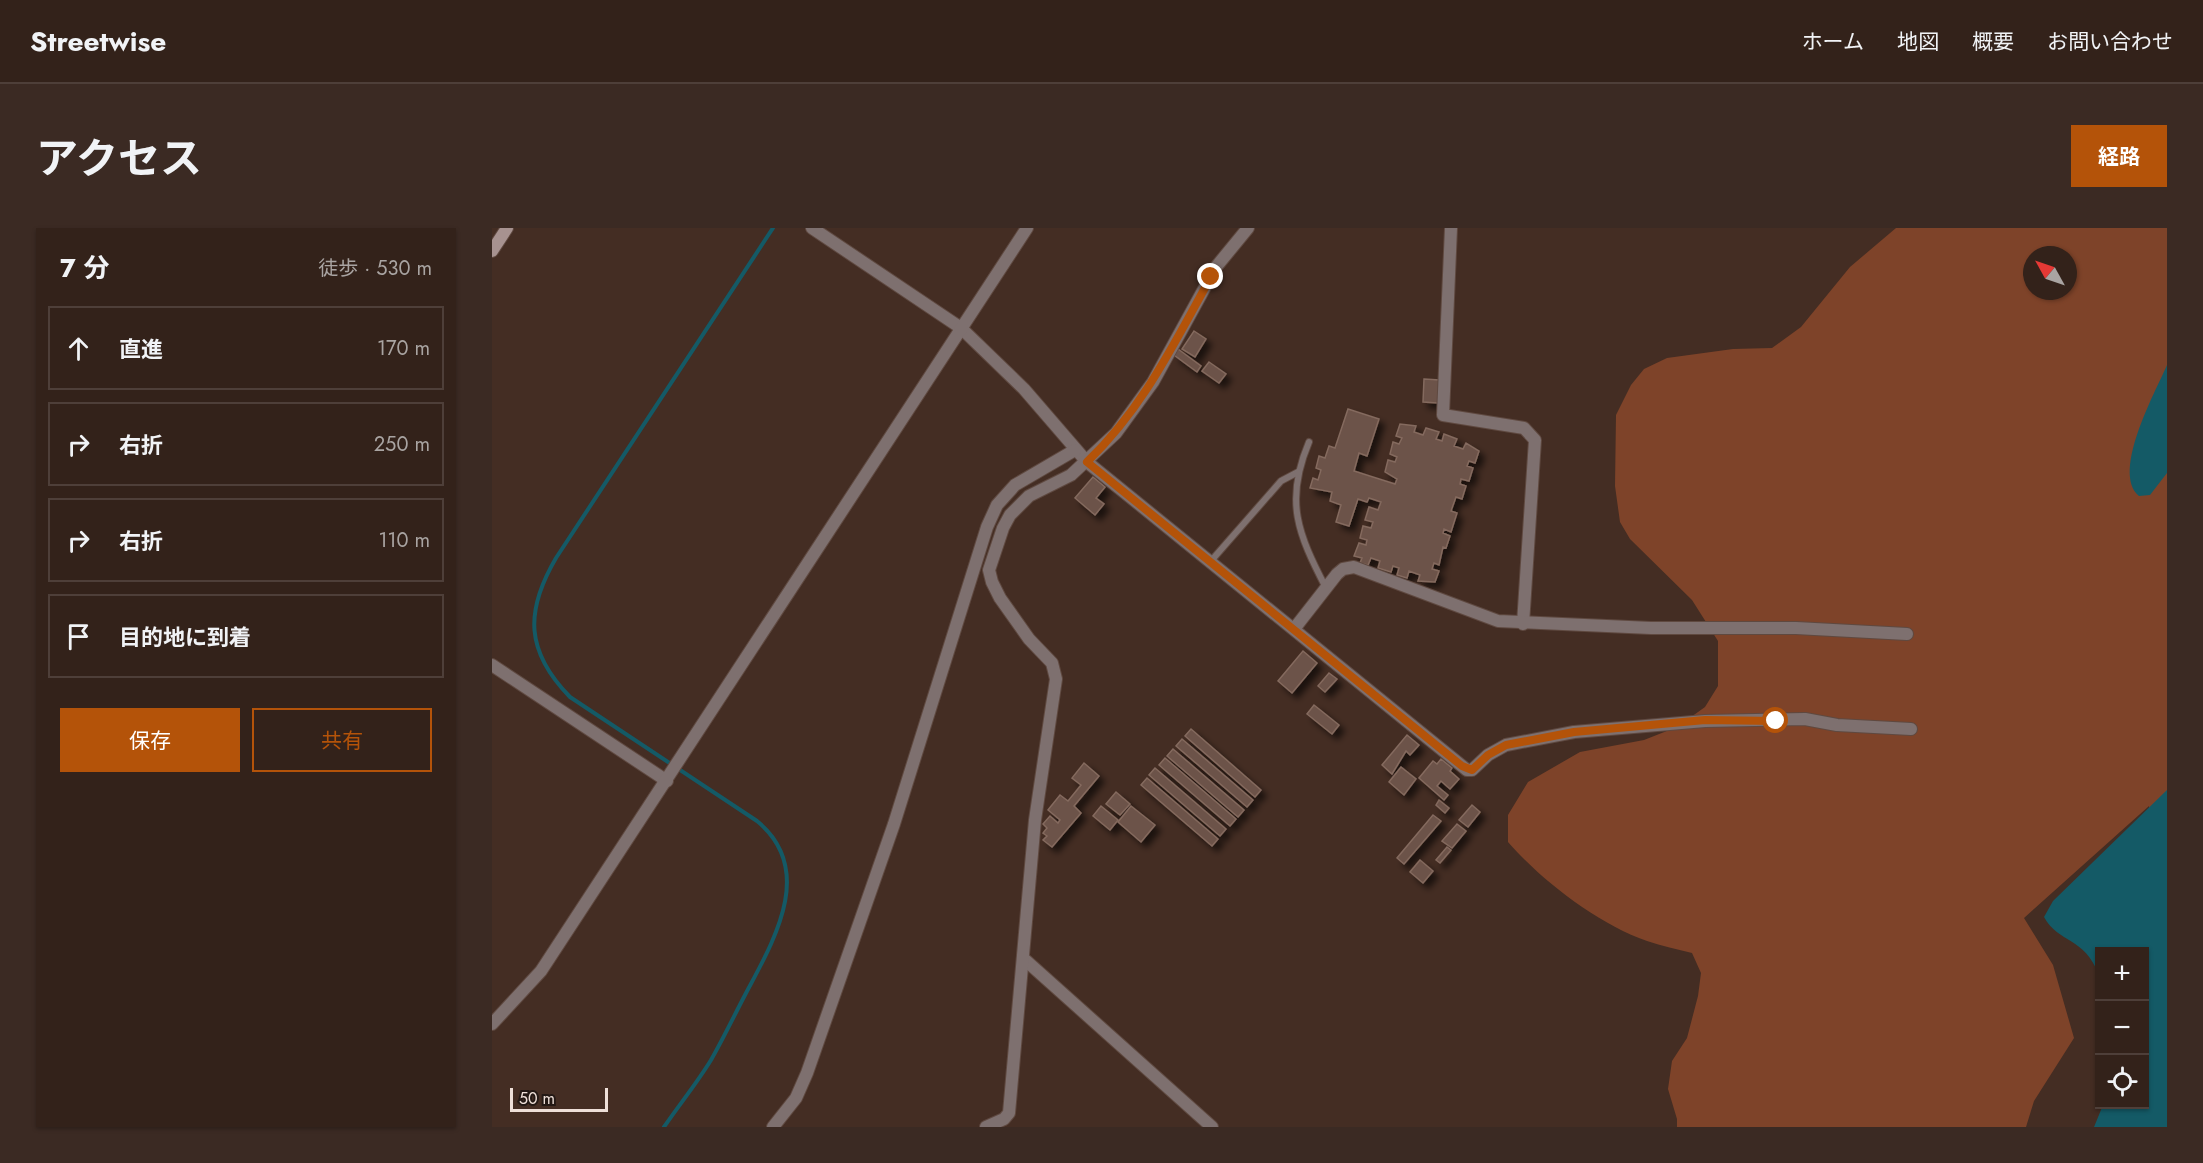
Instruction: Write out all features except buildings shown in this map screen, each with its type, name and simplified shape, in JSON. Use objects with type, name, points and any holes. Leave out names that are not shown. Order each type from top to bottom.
[{"type":"main road","points":[[492,251],[507,228]]},
{"type":"street","points":[[812,228],[961,328],[1024,389],[1087,462],[1470,771],[1488,755],[1506,745],[1574,732],[1705,720],[1805,719],[1837,725],[1911,729]]},
{"type":"street","points":[[492,1024],[536,977],[1027,228]]},
{"type":"street","points":[[986,1127],[1004,1119],[1009,1113],[1035,820],[1056,679],[1052,663],[1029,639],[1000,598],[989,570],[1003,528],[1018,505],[1039,489],[1071,475],[1116,434],[1153,382],[1216,267],[1248,228]]},
{"type":"street","points":[[1451,228],[1443,415],[1524,428],[1535,440],[1523,624]]},
{"type":"street","points":[[773,1127],[796,1098],[820,1036],[894,824],[958,614],[993,512],[1016,485],[1065,454],[1076,450]]},
{"type":"street","points":[[1294,629],[1343,569],[1354,567],[1489,619],[1523,624],[1796,628],[1907,634]]},
{"type":"street","points":[[492,665],[666,781]]},
{"type":"street","points":[[1023,958],[1212,1127]]},
{"type":"lane","points":[[1309,442],[1298,472],[1295,507],[1298,527],[1326,588]]},
{"type":"lane","points":[[1211,561],[1281,481],[1298,472]]},
{"type":"shaded area","points":[[1896,228],[2167,228],[2167,957],[2149,806],[2024,918],[2053,965],[2074,1038],[2034,1101],[2026,1127],[1677,1127],[1677,1119],[1668,1089],[1672,1061],[1687,1038],[1698,996],[1701,973],[1692,953],[1647,941],[1609,924],[1554,886],[1508,842],[1508,815],[1528,782],[1580,752],[1644,740],[1677,727],[1705,707],[1718,686],[1718,641],[1692,600],[1630,539],[1620,522],[1615,486],[1616,415],[1631,385],[1644,369],[1667,358],[1733,349],[1772,348],[1801,327],[1850,267]]},
{"type":"water","points":[[2167,365],[2167,473],[2150,495],[2139,496],[2132,485],[2130,469],[2132,451],[2145,412]]},
{"type":"water","points":[[2167,790],[2167,1127],[2094,1127],[2101,1109],[2149,1109],[2149,947],[2095,947],[2095,966],[2086,953],[2050,926],[2044,917],[2053,901]]},
{"type":"waterway","points":[[664,1127],[711,1060],[777,930],[787,884],[784,861],[775,840],[757,821],[570,697],[544,663],[534,630],[535,613],[546,577],[556,558],[773,228]]},
{"type":"route","points":[[1211,277],[1153,382],[1116,434],[1087,462],[1467,770],[1474,769],[1488,755],[1506,745],[1574,732],[1705,720],[1776,721]]}]
